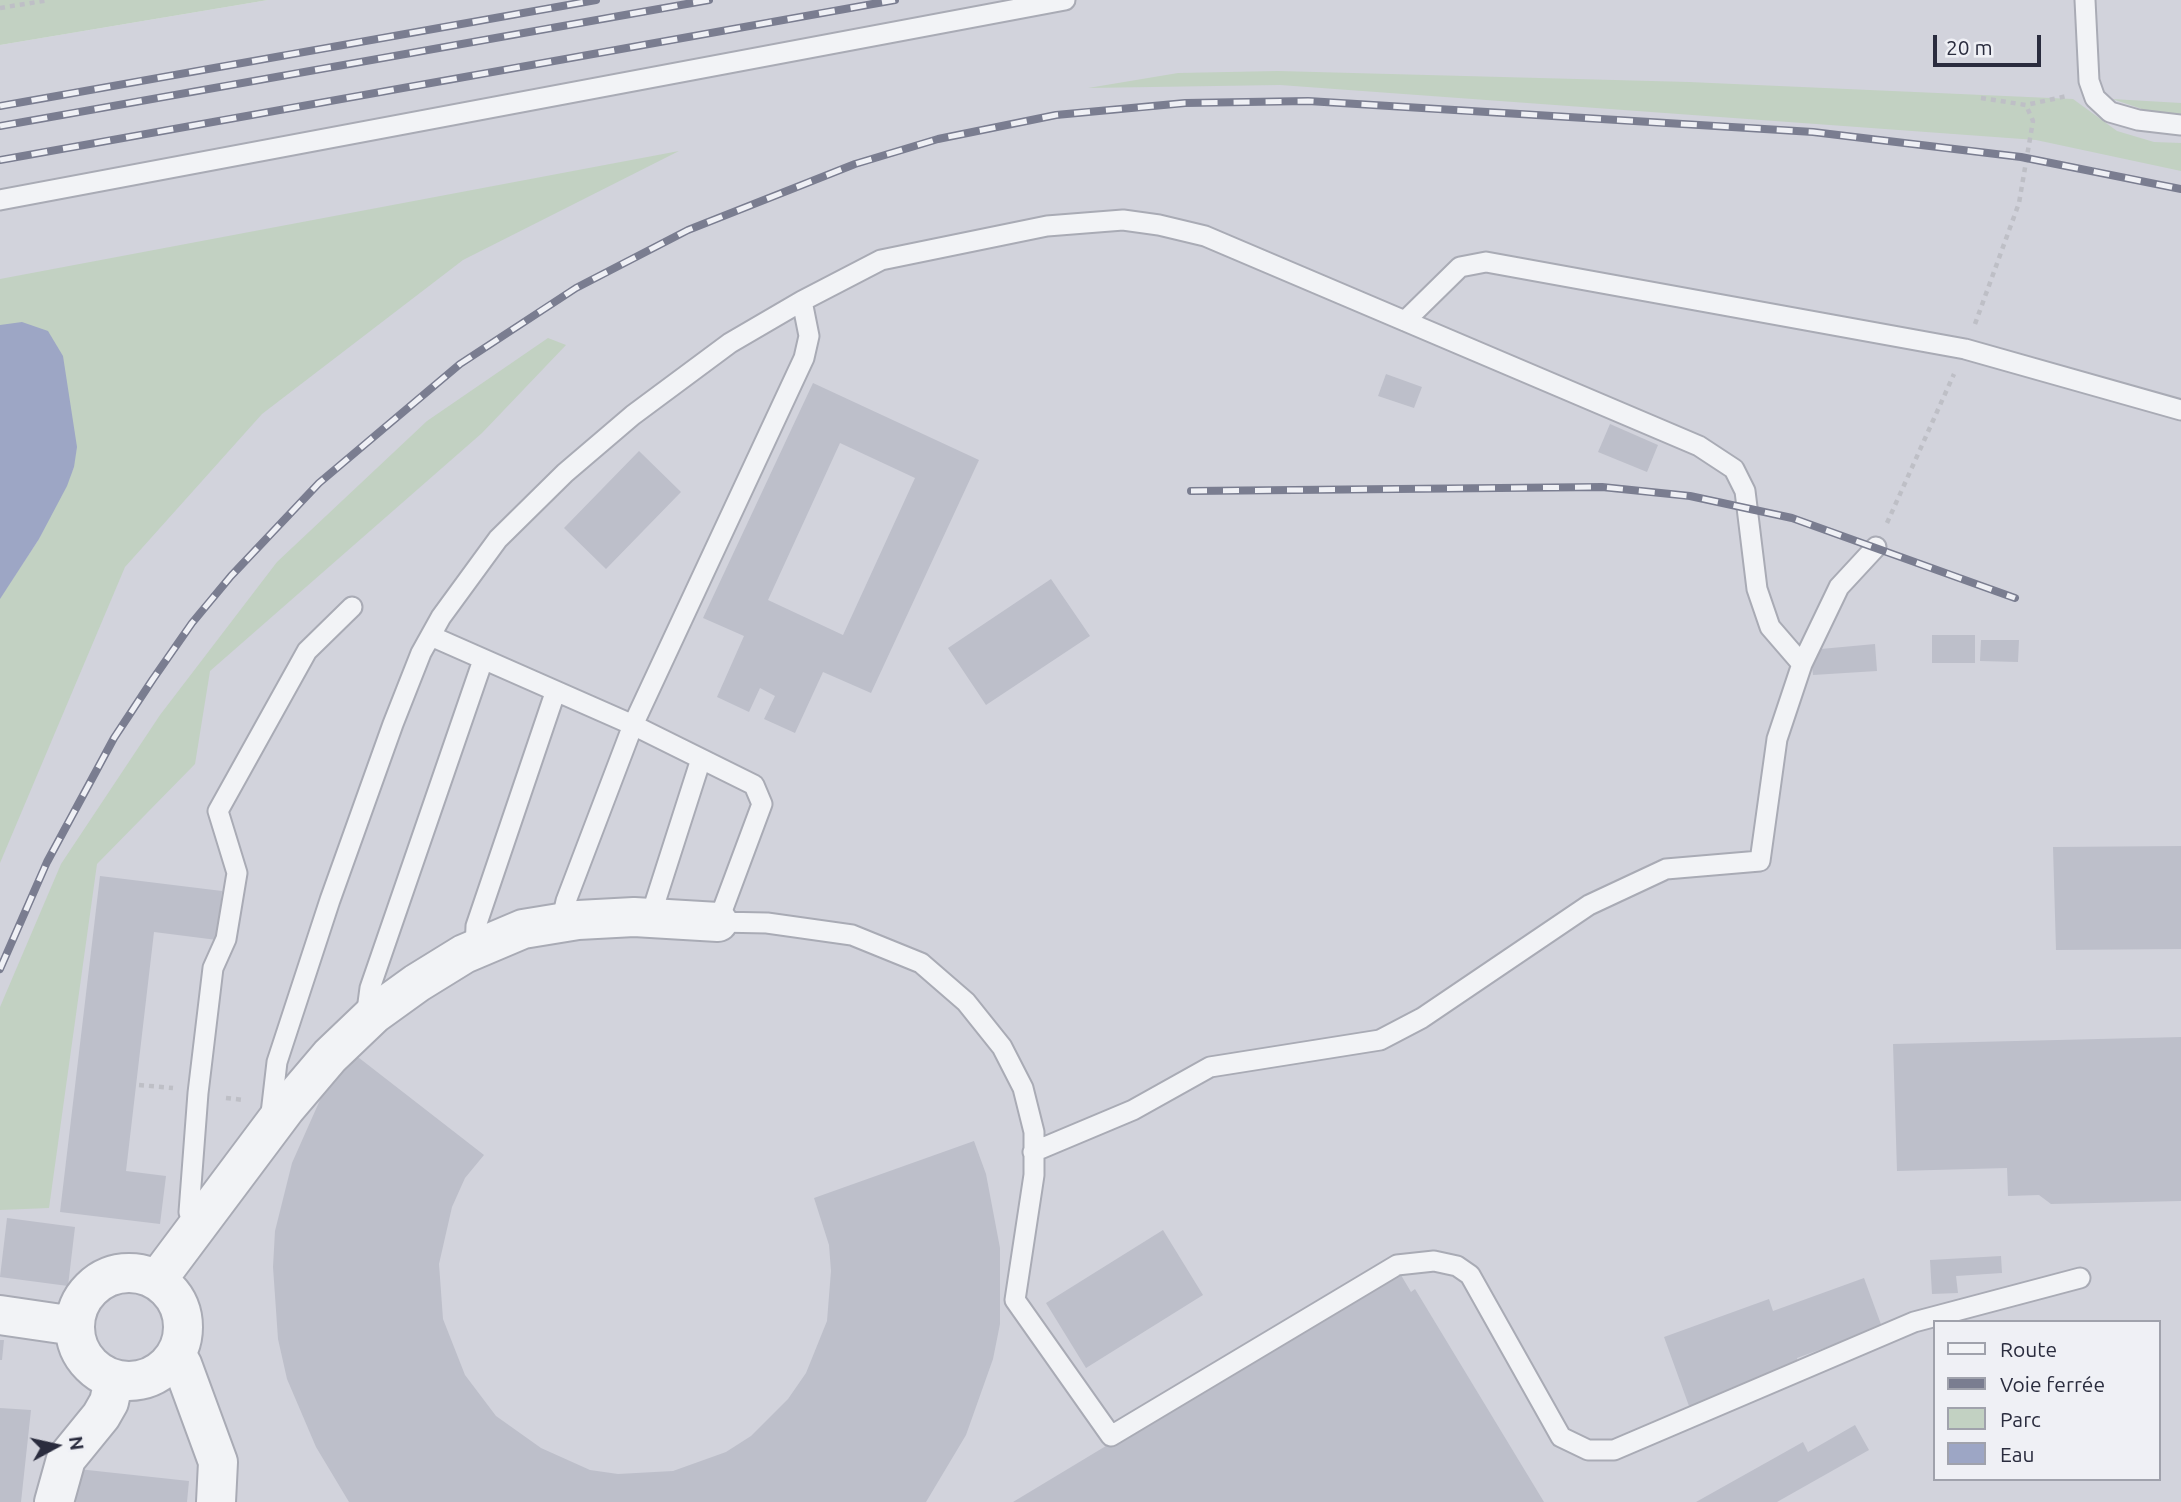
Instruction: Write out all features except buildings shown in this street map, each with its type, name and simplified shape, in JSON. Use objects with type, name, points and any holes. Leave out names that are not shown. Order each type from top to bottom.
[{"type":"street","points":[[184,1345],[150,1377],[132,1381],[114,1379],[97,1371],[85,1359],[77,1343],[75,1326],[78,1309],[86,1293],[99,1281],[115,1274],[167,1268],[201,1222],[257,1120],[366,1022],[417,983],[475,950],[523,929],[561,923],[650,918],[718,922]]},
{"type":"street","points":[[167,1268],[183,1316],[182,1364],[218,1462],[216,1502]]},
{"type":"street","points":[[0,1315],[75,1326]]},
{"type":"street","points":[[54,1502],[65,1459],[101,1416],[114,1379]]},
{"type":"lane","points":[[0,200],[1065,0]]},
{"type":"lane","points":[[2085,0],[2091,91],[2110,112],[2138,120],[2181,125]]},
{"type":"lane","points":[[257,1120],[271,1094],[277,1062],[384,749],[430,636],[498,539],[565,472],[633,415],[719,351],[802,300],[881,261],[1047,226],[1124,220],[1205,236],[1699,446],[1734,469],[1745,491],[1757,589],[1770,628],[1802,664]]},
{"type":"lane","points":[[1405,321],[1460,267],[1486,262],[1965,349],[2181,410]]},
{"type":"lane","points":[[561,923],[566,901],[633,725],[804,358],[809,336],[802,300]]},
{"type":"lane","points":[[1034,1152],[1133,1110],[1210,1067],[1380,1040],[1422,1018],[1589,905],[1665,869],[1760,861],[1777,739],[1802,664],[1839,586],[1876,547]]},
{"type":"lane","points":[[201,1222],[189,1212],[198,1093],[213,968],[226,939],[237,873],[218,811],[307,651],[352,607]]},
{"type":"lane","points":[[430,636],[633,725],[754,785],[762,804],[718,922],[767,923],[852,935],[921,963],[937,974],[966,1002],[1002,1047],[1023,1088],[1034,1132],[1034,1175],[1015,1300],[1111,1436],[1396,1265],[1434,1261],[1457,1266],[1470,1275],[1561,1437],[1588,1450],[1614,1450],[1914,1322],[2080,1278]]},
{"type":"lane","points":[[366,1022],[370,988],[483,660]]},
{"type":"lane","points":[[475,950],[476,926],[555,693]]},
{"type":"lane","points":[[650,918],[701,759]]},
{"type":"path","points":[[0,8],[49,0]]},
{"type":"path","points":[[1982,98],[2026,105],[2091,91]]},
{"type":"path","points":[[139,1085],[198,1093],[212,1098],[244,1100],[257,1120]]},
{"type":"path","points":[[167,1268],[180,1284],[193,1315],[184,1345]]},
{"type":"shaded area","points":[[268,0],[2181,0],[2181,1502],[0,1502],[0,45]]},
{"type":"green space","points":[[0,0],[268,0],[0,45]]},
{"type":"green space","points":[[1278,71],[1689,82],[2073,99],[2117,131],[2154,142],[2181,143],[2181,171],[2036,140],[1280,85],[1088,88],[1178,73]]},
{"type":"green space","points":[[2112,99],[2181,103],[2181,118],[2169,118]]},
{"type":"green space","points":[[679,151],[463,260],[262,414],[125,567],[0,863],[0,598],[39,539],[74,467],[0,328],[0,279]]},
{"type":"green space","points":[[548,338],[566,345],[482,433],[210,671],[195,764],[97,864],[49,1208],[0,1210],[0,1007],[61,864],[160,715],[277,562],[427,421]]},
{"type":"water","points":[[22,322],[48,331],[63,356],[77,447],[67,486],[39,539],[0,599],[0,325]]},
{"type":"railway","points":[[0,106],[596,0]]},
{"type":"railway","points":[[0,126],[709,0]]},
{"type":"railway","points":[[0,160],[895,0]]},
{"type":"railway","points":[[0,969],[47,862],[114,738],[192,623],[231,576],[319,483],[460,364],[576,288],[688,230],[855,164],[938,139],[1056,115],[1185,103],[1308,101],[1813,132],[2021,157],[2181,189]]},
{"type":"railway","points":[[1191,491],[1602,487],[1690,496],[1792,518],[2015,598]]}]
